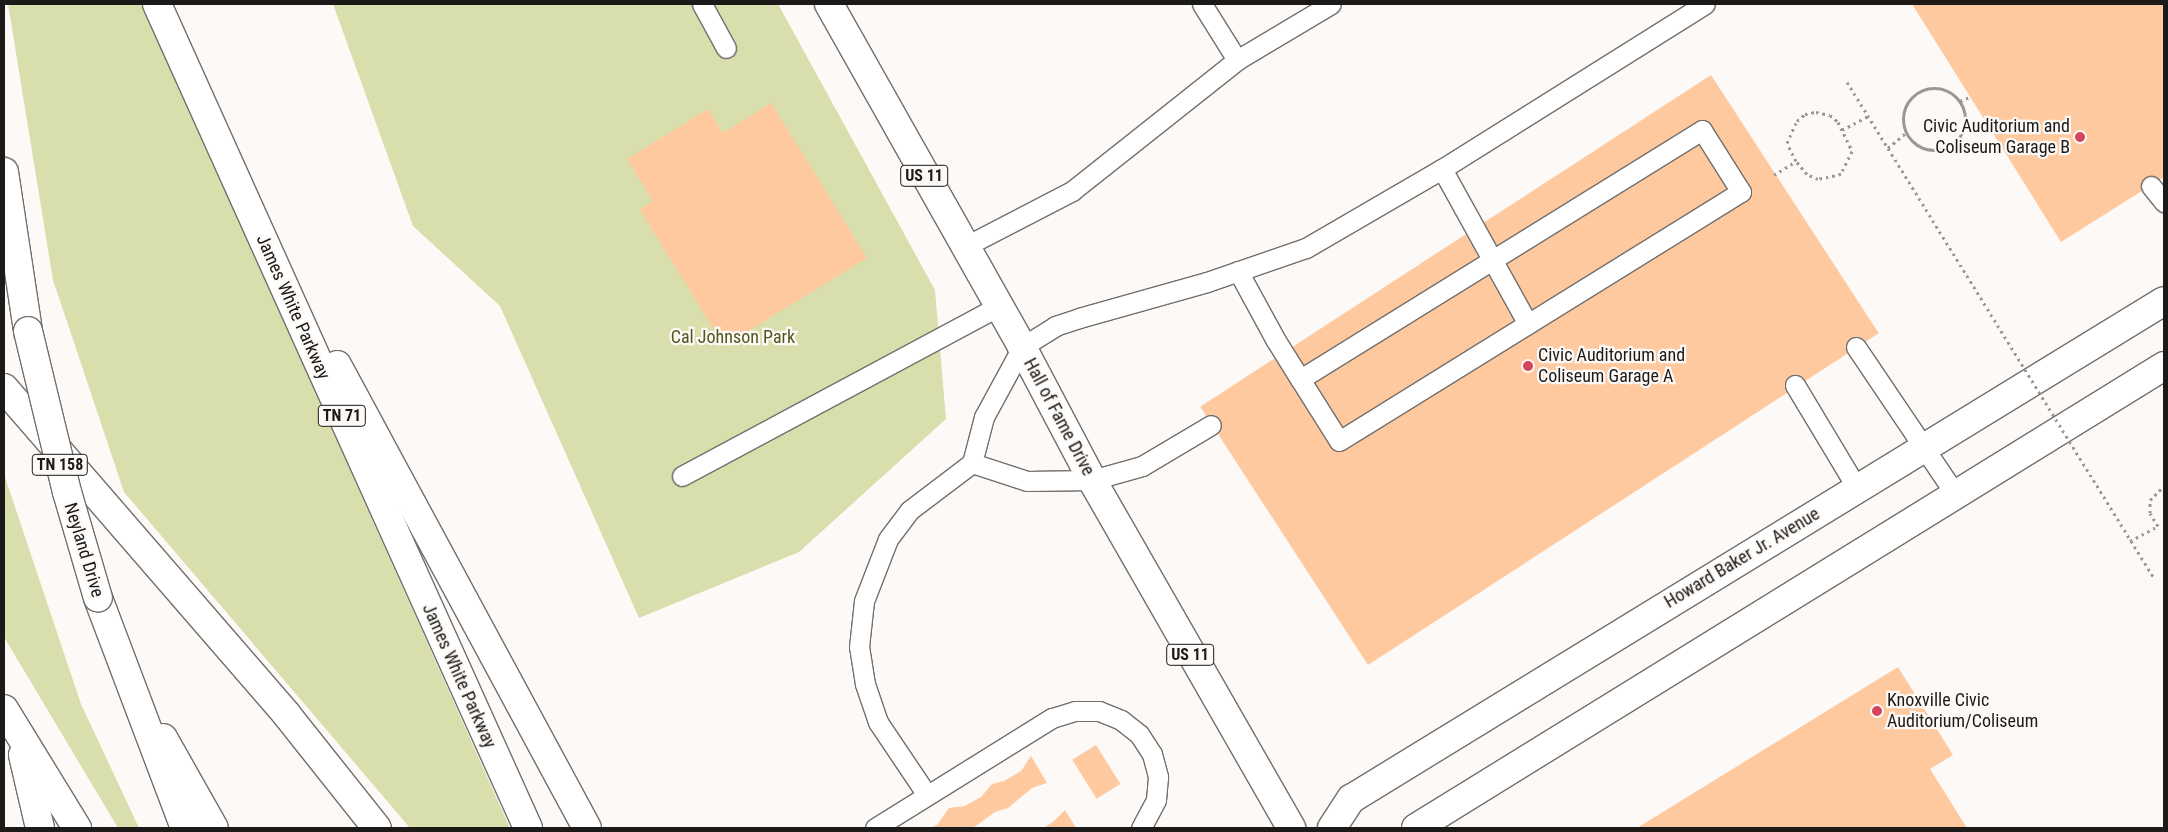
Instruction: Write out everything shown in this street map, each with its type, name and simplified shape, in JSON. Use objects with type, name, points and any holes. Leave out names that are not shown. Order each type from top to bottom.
[{"type":"main road","name":"James White Parkway","points":[[157,4],[528,828]]},
{"type":"main road","name":"Hall of Fame Drive","points":[[829,4],[964,247],[1022,347],[1092,480],[1291,828]]},
{"type":"main road","points":[[230,166],[587,828]]},
{"type":"main road","name":"Neyland Drive","points":[[4,172],[28,331],[67,492],[98,598],[171,798],[184,828]]},
{"type":"main road","name":"Howard Baker Jr. Avenue","points":[[1332,828],[1351,799],[2164,301]]},
{"type":"main road","points":[[1416,828],[2164,366]]},
{"type":"main road","points":[[4,388],[287,715],[377,828]]},
{"type":"main road","points":[[128,676],[214,828]]},
{"type":"main road","points":[[10,720],[40,828]]},
{"type":"main road","points":[[10,720],[77,828]]},
{"type":"lane","points":[[702,4],[726,48]]},
{"type":"lane","points":[[1202,4],[1237,60]]},
{"type":"lane","points":[[964,247],[1072,191],[1237,60],[1331,4]]},
{"type":"lane","points":[[927,795],[878,722],[865,684],[860,646],[864,601],[888,539],[910,510],[972,463],[984,417],[1022,347],[1055,326],[1238,271],[1306,248],[1442,169],[1706,4]]},
{"type":"lane","points":[[1238,271],[1300,380],[1339,441],[1741,192],[1702,130],[1300,380]]},
{"type":"lane","points":[[1442,169],[1528,324]]},
{"type":"lane","points":[[2151,186],[2164,202]]},
{"type":"lane","points":[[682,476],[999,306]]},
{"type":"lane","points":[[1856,347],[1956,495]]},
{"type":"lane","points":[[1795,385],[1858,488]]},
{"type":"lane","points":[[972,463],[1027,481],[1092,480],[1142,466],[1211,425]]},
{"type":"lane","points":[[875,828],[1052,718],[1075,711],[1099,711],[1121,720],[1139,734],[1152,754],[1158,777],[1156,800],[1142,828]]},
{"type":"path","points":[[1847,82],[2154,578]]},
{"type":"path","points":[[1934,88],[1944,89],[1960,101],[1965,111],[1964,130],[1951,146],[1941,150],[1926,149],[1913,142],[1906,133],[1904,113],[1907,103],[1919,92],[1934,88]]},
{"type":"path","points":[[1960,101],[1970,96]]},
{"type":"path","points":[[1805,114],[1830,115],[1842,130],[1852,151],[1841,174],[1818,179],[1807,174],[1796,161],[1787,143],[1797,121],[1805,114]]},
{"type":"path","points":[[1842,130],[1868,116]]},
{"type":"path","points":[[1888,148],[1906,133]]},
{"type":"path","points":[[1774,175],[1796,161]]},
{"type":"path","points":[[2130,541],[2158,526],[2150,513],[2150,500],[2164,486]]},
{"type":"green space","points":[[8,4],[142,4],[510,828],[410,828],[124,492],[53,280]]},
{"type":"green space","name":"Cal Johnson Park","points":[[333,4],[778,4],[935,290],[946,419],[799,552],[639,618],[500,306],[413,226]]},
{"type":"green space","points":[[4,474],[81,704],[139,828],[118,828],[4,637]]},
{"type":"building","name":"Civic Auditorium and Coliseum Garage B","points":[[1912,4],[2164,4],[2164,177],[2061,242]]},
{"type":"building","name":"Civic Auditorium and Coliseum Garage A","points":[[1711,75],[1879,333],[1368,665],[1200,407]]},
{"type":"building","points":[[771,103],[867,258],[724,346],[640,210],[653,201],[627,159],[708,109],[723,133]]},
{"type":"building","name":"Knoxville Civic Auditorium/Coliseum","points":[[1898,667],[1953,755],[1930,769],[1967,828],[1637,828]]},
{"type":"building","points":[[1096,745],[1120,784],[1097,799],[1072,760]]},
{"type":"building","points":[[1031,756],[1047,783],[1032,788],[1008,808],[995,812],[973,828],[929,828],[937,825],[949,808],[965,806],[981,797],[992,784],[1004,781],[1021,771]]},
{"type":"building","points":[[1065,810],[1076,828],[1043,828],[1053,822]]},
{"type":"place","name":"Civic Auditorium and Coliseum Garage B","points":[[2080,137]]},
{"type":"place","name":"Civic Auditorium and Coliseum Garage A","points":[[1528,366]]},
{"type":"place","name":"Knoxville Civic Auditorium/Coliseum","points":[[1877,711]]}]
